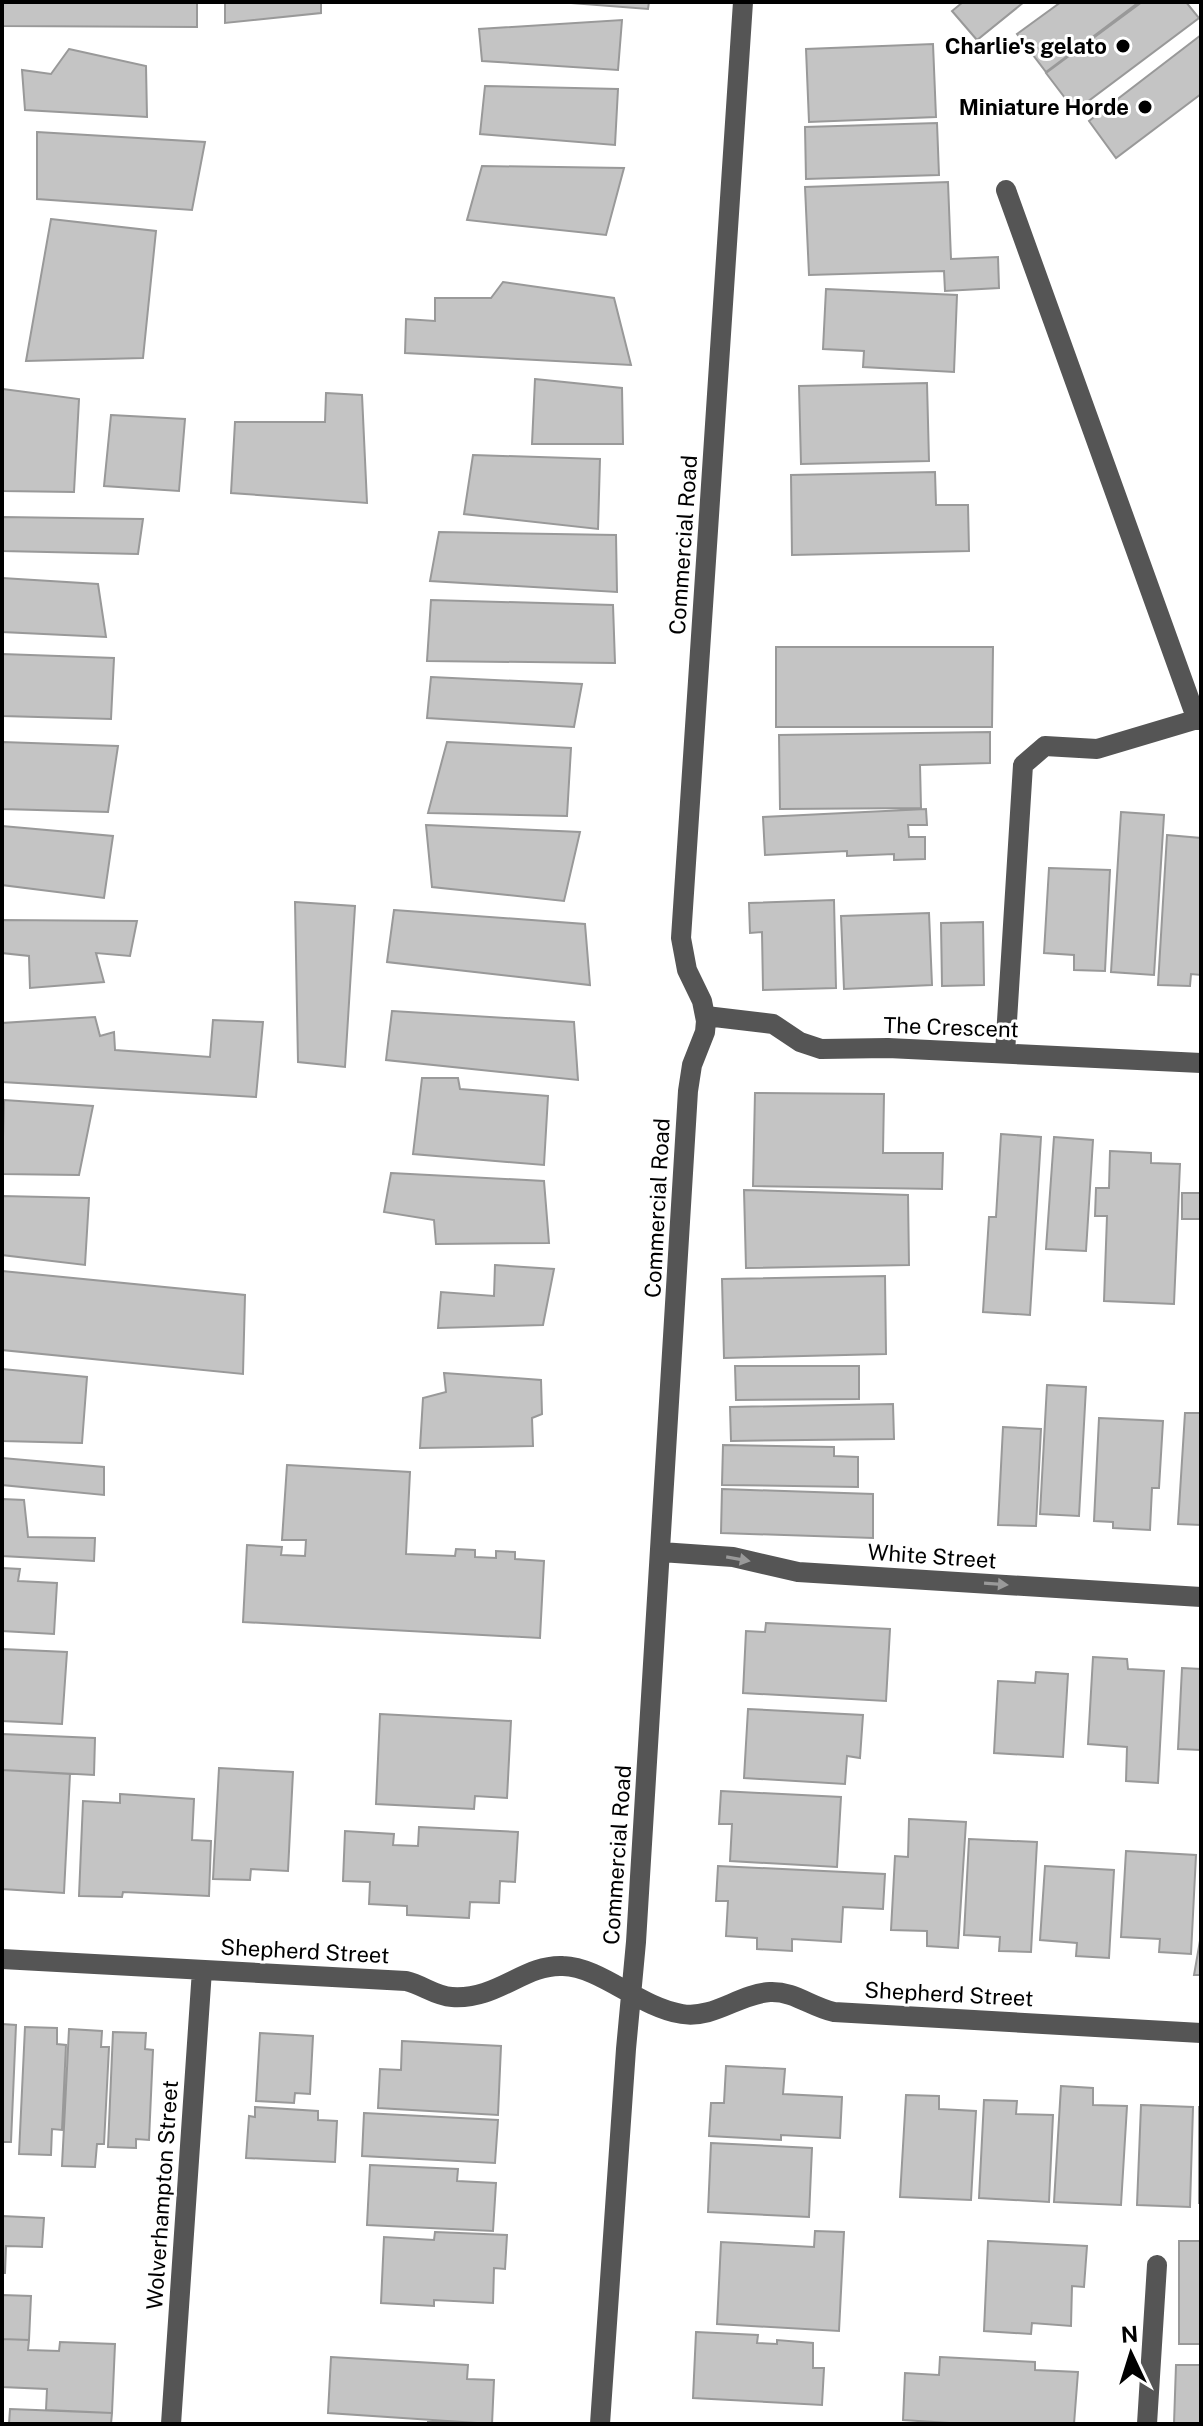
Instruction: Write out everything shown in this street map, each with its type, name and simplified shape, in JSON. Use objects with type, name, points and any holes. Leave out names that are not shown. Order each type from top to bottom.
[{"type":"street","name":"Commercial Road","points":[[600,2424],[636,1942],[688,1091],[692,1065],[705,1032],[706,1016],[687,970],[681,938],[743,2]]},
{"type":"street","points":[[1005,1053],[1023,765],[1045,746],[1097,749],[1199,719],[1006,190]]},
{"type":"street","name":"The Crescent","points":[[706,1016],[773,1024],[800,1042],[821,1049],[870,1048],[1201,1063]]},
{"type":"street","name":"White Street","points":[[661,1552],[733,1557],[798,1572],[1201,1597]]},
{"type":"street","name":"Shepherd Street","points":[[2,1959],[406,1981],[445,1996],[465,1997],[491,1992],[538,1970],[559,1965],[588,1971],[660,2008],[690,2014],[713,2011],[760,1994],[778,1992],[794,1995],[834,2012],[1201,2033]]},
{"type":"street","name":"Wolverhampton Street","points":[[171,2424],[202,1970]]},
{"type":"street","points":[[1147,2424],[1157,2265]]},
{"type":"building","points":[[2,2],[197,2],[197,27],[2,26]]},
{"type":"building","points":[[225,2],[321,2],[321,13],[225,23]]},
{"type":"building","points":[[558,2],[649,2],[648,9]]},
{"type":"building","points":[[963,2],[1024,2],[977,40],[952,11]]},
{"type":"building","points":[[1061,2],[1139,2],[1046,72],[1017,34]]},
{"type":"building","name":"Charlie's gelato","points":[[1142,2],[1186,2],[1199,18],[1075,111],[1046,73]]},
{"type":"building","points":[[622,20],[618,70],[482,61],[479,29]]},
{"type":"building","name":"Miniature Horde","points":[[1201,35],[1201,94],[1116,158],[1089,121]]},
{"type":"building","points":[[933,44],[936,117],[809,122],[806,49]]},
{"type":"building","points":[[69,49],[146,66],[147,117],[25,110],[22,70],[51,74]]},
{"type":"building","points":[[485,86],[618,89],[615,145],[480,134]]},
{"type":"building","points":[[937,123],[939,175],[806,179],[805,127]]},
{"type":"building","points":[[37,132],[205,142],[192,210],[37,199]]},
{"type":"building","points":[[482,166],[624,168],[606,235],[467,220]]},
{"type":"building","points":[[948,182],[951,259],[998,257],[999,288],[945,291],[944,271],[809,275],[805,187]]},
{"type":"building","points":[[51,219],[156,231],[143,358],[26,361]]},
{"type":"building","points":[[503,282],[614,298],[631,365],[405,353],[406,319],[435,321],[435,298],[491,298]]},
{"type":"building","points":[[826,289],[957,295],[954,372],[863,367],[864,351],[823,349]]},
{"type":"building","points":[[535,379],[622,388],[623,444],[532,444]]},
{"type":"building","points":[[927,383],[929,461],[801,464],[799,386]]},
{"type":"building","points":[[3,389],[79,399],[74,492],[2,491]]},
{"type":"building","points":[[326,393],[362,395],[367,503],[231,493],[235,422],[325,422]]},
{"type":"building","points":[[111,415],[185,419],[179,491],[104,486]]},
{"type":"building","points":[[473,455],[600,459],[598,529],[464,514]]},
{"type":"building","points":[[935,472],[936,505],[968,505],[969,551],[792,555],[791,475]]},
{"type":"building","points":[[2,517],[143,519],[138,554],[2,551]]},
{"type":"building","points":[[439,532],[616,535],[617,592],[430,581]]},
{"type":"building","points":[[2,578],[98,584],[106,637],[2,632]]},
{"type":"building","points":[[431,600],[613,605],[615,663],[427,661]]},
{"type":"building","points":[[776,647],[993,647],[992,727],[776,727]]},
{"type":"building","points":[[2,654],[114,658],[111,719],[2,716]]},
{"type":"building","points":[[431,677],[582,684],[574,727],[427,718]]},
{"type":"building","points":[[990,732],[990,763],[920,765],[921,808],[780,809],[779,735]]},
{"type":"building","points":[[2,742],[118,746],[108,812],[2,809]]},
{"type":"building","points":[[447,742],[571,748],[567,816],[428,813]]},
{"type":"building","points":[[926,809],[927,825],[908,825],[909,837],[925,837],[925,859],[894,860],[894,854],[847,856],[847,851],[765,855],[763,817]]},
{"type":"building","points":[[1121,812],[1164,815],[1154,975],[1111,972]]},
{"type":"building","points":[[426,825],[580,832],[564,901],[432,887]]},
{"type":"building","points":[[2,826],[113,836],[104,898],[2,885]]},
{"type":"building","points":[[1167,835],[1201,838],[1201,975],[1191,974],[1190,986],[1158,985]]},
{"type":"building","points":[[1049,868],[1110,870],[1105,971],[1074,970],[1074,955],[1044,953]]},
{"type":"building","points":[[834,900],[836,988],[763,990],[762,932],[750,933],[749,903]]},
{"type":"building","points":[[295,902],[355,906],[345,1067],[298,1062]]},
{"type":"building","points":[[394,910],[585,924],[590,985],[387,962]]},
{"type":"building","points":[[929,913],[932,985],[844,989],[841,916]]},
{"type":"building","points":[[2,920],[137,921],[130,956],[96,953],[104,982],[30,988],[29,956],[2,953]]},
{"type":"building","points":[[983,922],[984,985],[942,986],[941,923]]},
{"type":"building","points":[[392,1011],[574,1022],[578,1080],[386,1060]]},
{"type":"building","points":[[95,1017],[100,1036],[114,1032],[115,1050],[210,1057],[213,1020],[263,1022],[256,1097],[2,1082],[2,1023]]},
{"type":"building","points":[[422,1078],[458,1078],[460,1089],[548,1096],[544,1165],[413,1154]]},
{"type":"building","points":[[755,1093],[884,1094],[883,1153],[943,1153],[942,1189],[753,1186]]},
{"type":"building","points":[[4,1100],[93,1106],[79,1175],[2,1174]]},
{"type":"building","points":[[1001,1134],[1041,1137],[1030,1315],[983,1312],[989,1217],[996,1217]]},
{"type":"building","points":[[1054,1137],[1093,1140],[1086,1251],[1046,1249]]},
{"type":"building","points":[[1110,1151],[1151,1153],[1151,1163],[1180,1164],[1174,1304],[1104,1301],[1107,1216],[1095,1216],[1096,1188],[1109,1188]]},
{"type":"building","points":[[1200,1156],[1201,1300],[1200,1219],[1182,1219],[1182,1193],[1200,1193]]},
{"type":"building","points":[[391,1173],[544,1181],[549,1243],[436,1244],[434,1220],[384,1212]]},
{"type":"building","points":[[744,1190],[908,1195],[909,1265],[746,1268]]},
{"type":"building","points":[[2,1196],[89,1198],[85,1265],[2,1255]]},
{"type":"building","points":[[495,1265],[554,1269],[543,1325],[438,1328],[441,1292],[494,1296]]},
{"type":"building","points":[[2,1271],[245,1295],[243,1374],[2,1350]]},
{"type":"building","points":[[885,1276],[886,1354],[724,1358],[722,1279]]},
{"type":"building","points":[[735,1366],[859,1366],[859,1399],[736,1400]]},
{"type":"building","points":[[2,1369],[87,1377],[82,1443],[2,1441]]},
{"type":"building","points":[[444,1373],[541,1380],[542,1414],[532,1418],[533,1446],[420,1448],[423,1398],[446,1392]]},
{"type":"building","points":[[1047,1385],[1086,1387],[1079,1516],[1040,1514]]},
{"type":"building","points":[[893,1404],[894,1439],[731,1441],[730,1407]]},
{"type":"building","points":[[1185,1413],[1201,1413],[1201,1525],[1178,1524]]},
{"type":"building","points":[[1099,1418],[1163,1421],[1159,1488],[1152,1488],[1150,1530],[1113,1528],[1113,1522],[1094,1521]]},
{"type":"building","points":[[1003,1427],[1041,1429],[1036,1526],[998,1525]]},
{"type":"building","points":[[723,1445],[834,1447],[834,1456],[858,1457],[858,1487],[722,1485]]},
{"type":"building","points":[[2,1458],[104,1467],[104,1495],[2,1485]]},
{"type":"building","points":[[287,1465],[410,1472],[406,1554],[455,1556],[456,1549],[475,1550],[475,1557],[496,1558],[496,1551],[515,1552],[515,1559],[544,1561],[540,1638],[243,1622],[247,1545],[282,1547],[281,1555],[305,1556],[306,1540],[282,1540]]},
{"type":"building","points":[[722,1489],[873,1494],[873,1538],[721,1533]]},
{"type":"building","points":[[2,1499],[24,1500],[28,1537],[95,1538],[94,1561],[2,1556]]},
{"type":"building","points":[[2,1568],[20,1569],[18,1581],[57,1583],[54,1634],[2,1631]]},
{"type":"building","points":[[766,1623],[890,1629],[886,1701],[743,1693],[746,1631],[765,1632]]},
{"type":"building","points":[[2,1649],[67,1652],[62,1724],[2,1721]]},
{"type":"building","points":[[1093,1657],[1127,1659],[1128,1669],[1164,1671],[1158,1783],[1126,1781],[1127,1747],[1088,1744]]},
{"type":"building","points":[[1182,1668],[1201,1669],[1201,1750],[1178,1749]]},
{"type":"building","points":[[1036,1672],[1068,1674],[1063,1757],[994,1753],[998,1681],[1035,1683]]},
{"type":"building","points":[[748,1709],[863,1715],[860,1758],[847,1756],[845,1784],[744,1778]]},
{"type":"building","points":[[380,1714],[511,1721],[507,1798],[475,1796],[474,1809],[376,1804]]},
{"type":"building","points":[[2,1734],[95,1738],[94,1775],[2,1770]]},
{"type":"building","points":[[219,1768],[293,1772],[288,1871],[251,1869],[250,1880],[213,1879]]},
{"type":"building","points":[[2,1770],[70,1774],[64,1893],[2,1889]]},
{"type":"building","points":[[721,1791],[841,1797],[837,1867],[730,1861],[732,1824],[719,1824]]},
{"type":"building","points":[[120,1794],[194,1799],[192,1840],[211,1841],[209,1896],[123,1892],[122,1897],[79,1896],[83,1801],[120,1803]]},
{"type":"building","points":[[909,1819],[966,1822],[958,1948],[927,1946],[927,1931],[891,1930],[895,1856],[908,1857]]},
{"type":"building","points":[[419,1827],[518,1832],[515,1882],[500,1881],[499,1903],[470,1902],[469,1918],[407,1915],[407,1906],[369,1904],[370,1882],[343,1881],[345,1831],[394,1834],[393,1845],[418,1846]]},
{"type":"building","points":[[969,1839],[1037,1842],[1031,1952],[999,1951],[1000,1937],[964,1935]]},
{"type":"building","points":[[1126,1851],[1196,1855],[1191,1954],[1159,1952],[1160,1939],[1121,1937]]},
{"type":"building","points":[[718,1866],[885,1874],[883,1909],[843,1907],[841,1942],[792,1939],[792,1951],[757,1949],[757,1938],[726,1936],[728,1901],[716,1901]]},
{"type":"building","points":[[1045,1866],[1114,1870],[1109,1958],[1076,1956],[1077,1943],[1040,1940]]},
{"type":"building","points":[[1201,1935],[1201,1975],[1194,1975]]},
{"type":"building","points":[[2,2024],[16,2025],[11,2142],[2,2142]]},
{"type":"building","points":[[25,2027],[57,2028],[57,2044],[66,2045],[62,2130],[52,2129],[51,2155],[19,2154]]},
{"type":"building","points":[[69,2029],[102,2031],[101,2047],[109,2047],[104,2144],[97,2144],[95,2167],[62,2166]]},
{"type":"building","points":[[113,2032],[146,2033],[145,2049],[153,2050],[149,2140],[136,2139],[136,2148],[108,2147]]},
{"type":"building","points":[[260,2033],[313,2036],[310,2094],[295,2093],[294,2103],[256,2101]]},
{"type":"building","points":[[402,2041],[501,2046],[498,2115],[378,2108],[380,2069],[401,2070]]},
{"type":"building","points":[[726,2066],[785,2069],[783,2094],[842,2097],[840,2138],[781,2135],[781,2140],[709,2136],[711,2103],[724,2103]]},
{"type":"building","points":[[1061,2086],[1093,2088],[1093,2105],[1127,2106],[1121,2205],[1054,2202]]},
{"type":"building","points":[[906,2095],[939,2096],[939,2109],[976,2111],[971,2200],[900,2197]]},
{"type":"building","points":[[984,2100],[1017,2101],[1016,2114],[1053,2115],[1049,2202],[979,2198]]},
{"type":"building","points":[[1141,2105],[1193,2107],[1190,2207],[1137,2205]]},
{"type":"building","points":[[255,2107],[318,2111],[318,2120],[337,2121],[335,2162],[246,2158],[249,2116],[255,2117]]},
{"type":"building","points":[[1201,2107],[1201,2203],[1199,2203]]},
{"type":"building","points":[[364,2113],[498,2120],[495,2163],[362,2156]]},
{"type":"building","points":[[711,2143],[812,2148],[809,2217],[708,2212]]},
{"type":"building","points":[[370,2165],[458,2169],[457,2181],[496,2183],[493,2231],[367,2225]]},
{"type":"building","points":[[2,2216],[44,2218],[42,2247],[6,2246],[5,2273],[2,2273]]},
{"type":"building","points":[[815,2231],[844,2232],[839,2331],[717,2324],[721,2242],[814,2247]]},
{"type":"building","points":[[435,2232],[507,2235],[505,2269],[494,2268],[493,2303],[434,2300],[434,2306],[381,2303],[384,2237],[434,2240]]},
{"type":"building","points":[[988,2241],[1087,2246],[1084,2287],[1072,2286],[1071,2326],[1032,2323],[1031,2334],[984,2331]]},
{"type":"building","points":[[1179,2241],[1201,2241],[1201,2344],[1179,2344]]},
{"type":"building","points":[[2,2295],[31,2296],[29,2340],[2,2339]]},
{"type":"building","points":[[696,2332],[758,2335],[757,2343],[777,2344],[777,2340],[813,2343],[813,2368],[824,2368],[822,2405],[693,2398]]},
{"type":"building","points":[[2,2339],[29,2340],[28,2350],[59,2351],[60,2342],[115,2344],[112,2413],[46,2410],[47,2389],[2,2387]]},
{"type":"building","points":[[331,2357],[468,2365],[467,2379],[494,2380],[492,2424],[328,2413]]},
{"type":"building","points":[[940,2357],[1035,2362],[1035,2370],[1078,2372],[1074,2424],[965,2424],[903,2420],[905,2373],[939,2375]]},
{"type":"building","points":[[1176,2365],[1201,2365],[1201,2424],[1174,2424]]},
{"type":"building","points":[[10,2409],[112,2413],[111,2424],[9,2424]]},
{"type":"building","points":[[428,2421],[485,2424],[428,2424]]},
{"type":"place","name":"Charlie's gelato","points":[[1123,46]]},
{"type":"place","name":"Miniature Horde","points":[[1145,107]]}]
